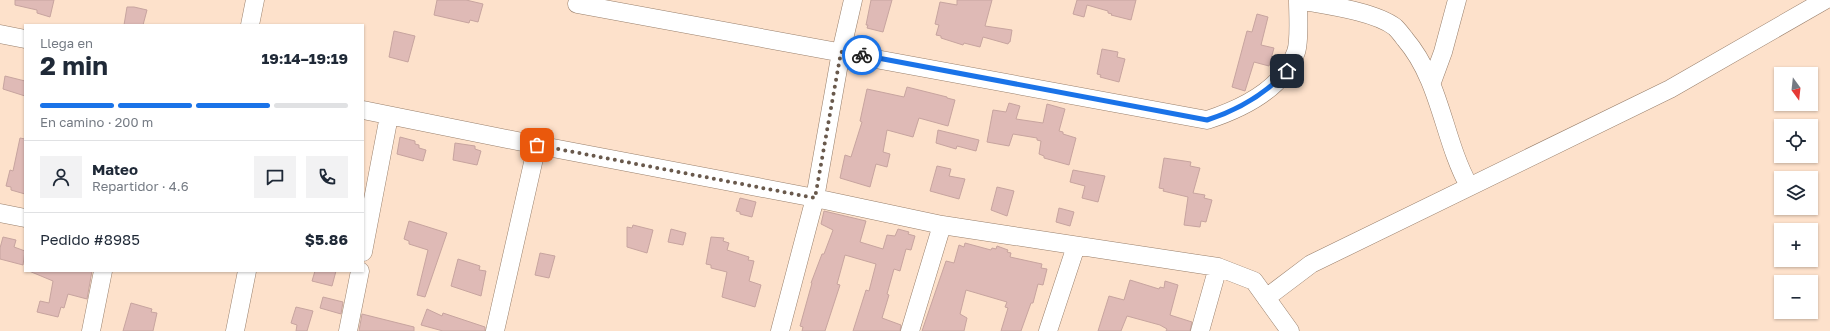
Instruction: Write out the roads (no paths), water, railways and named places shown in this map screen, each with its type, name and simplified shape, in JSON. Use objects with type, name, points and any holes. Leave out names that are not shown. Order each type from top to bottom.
[{"type":"street","points":[[250,24],[255,0]]},
{"type":"street","points":[[780,331],[815,198],[841,52],[853,0]]},
{"type":"street","points":[[577,4],[1207,120],[1229,113],[1270,89],[1287,71],[1297,51],[1298,0],[1348,10],[1378,19],[1395,27],[1414,50],[1432,82],[1457,160],[1469,186]]},
{"type":"street","points":[[1432,82],[1443,52],[1457,0]]},
{"type":"street","points":[[1266,298],[1311,264],[1670,89],[1825,0]]},
{"type":"street","points":[[0,34],[24,39]]},
{"type":"street","points":[[364,110],[815,198],[942,226],[1218,268],[1254,281],[1290,331]]},
{"type":"street","points":[[364,247],[389,116]]},
{"type":"street","points":[[495,331],[537,145]]},
{"type":"street","points":[[0,213],[24,218]]},
{"type":"street","points":[[910,331],[942,226]]},
{"type":"street","points":[[1048,331],[1076,246]]},
{"type":"street","points":[[1200,331],[1218,268]]},
{"type":"street","points":[[92,331],[103,272]]},
{"type":"street","points":[[235,331],[247,272]]},
{"type":"street","points":[[348,331],[360,272]]}]
